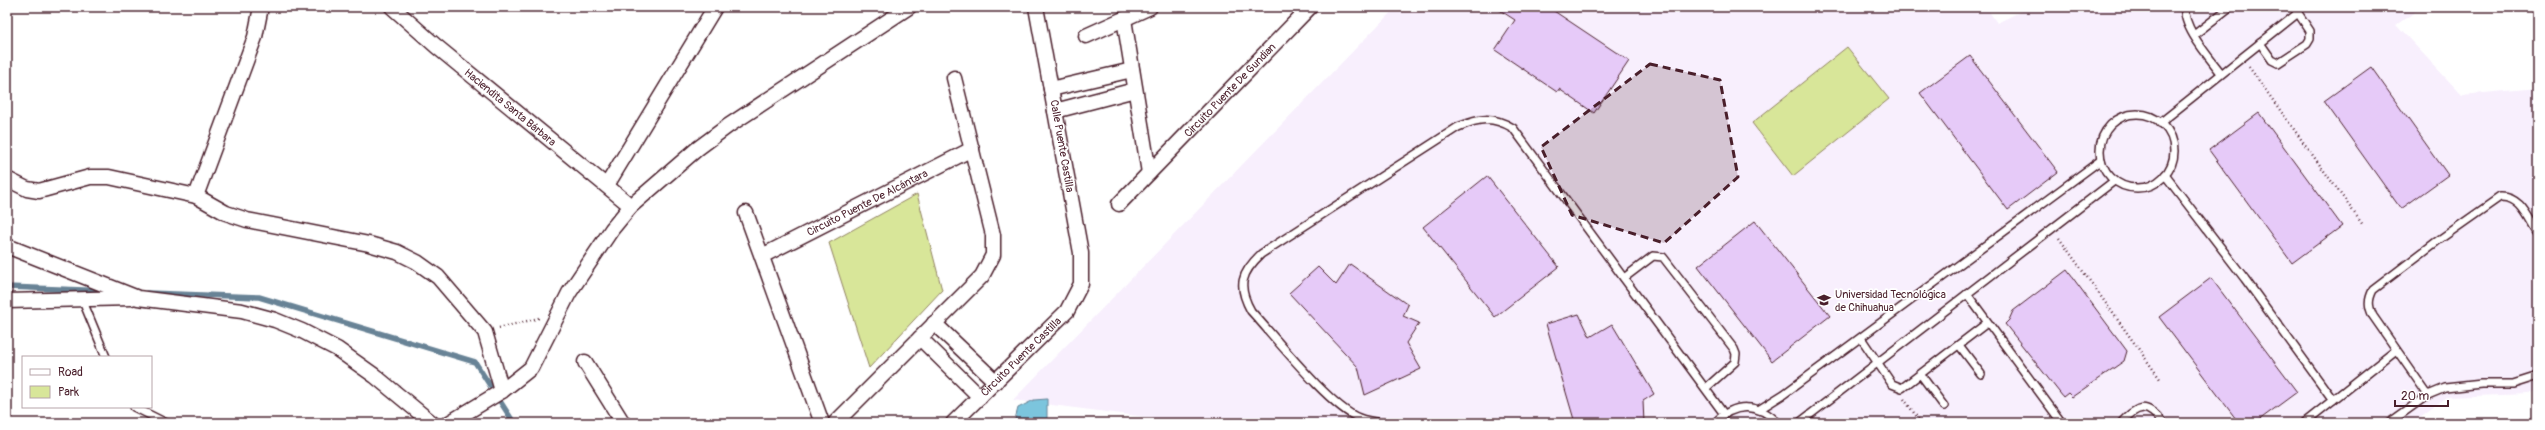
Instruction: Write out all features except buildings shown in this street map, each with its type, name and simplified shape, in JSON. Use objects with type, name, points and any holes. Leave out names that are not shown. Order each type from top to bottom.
[{"type":"street","points":[[196,196],[255,37],[261,7]]},
{"type":"street","name":"Haciendita Santa Bárbara","points":[[392,7],[436,46],[631,206]]},
{"type":"street","points":[[607,185],[715,7]]},
{"type":"street","points":[[449,423],[502,391],[531,368],[558,313],[590,260],[631,206],[697,149],[728,126],[909,7]]},
{"type":"street","name":"Calle Puente Castilla","points":[[1036,7],[1081,253],[1081,284]]},
{"type":"street","points":[[1086,36],[1150,7]]},
{"type":"street","name":"Circuito Puente De Gundian","points":[[1119,204],[1310,7]]},
{"type":"street","points":[[1124,19],[1149,173]]},
{"type":"street","points":[[1051,90],[1132,70]]},
{"type":"street","points":[[835,423],[982,276],[993,255],[993,235],[954,78]]},
{"type":"street","points":[[1055,111],[1135,90]]},
{"type":"street","name":"Circuito Puente De Alcántara","points":[[762,256],[972,149]]},
{"type":"street","points":[[7,179],[27,189],[39,191],[90,177],[109,177],[196,196],[226,214],[247,220],[369,244],[397,252],[417,262],[438,277],[485,332],[502,391]]},
{"type":"street","points":[[746,213],[822,423]]},
{"type":"street","points":[[7,246],[138,298]]},
{"type":"street","name":"Circuito Puente Castilla","points":[[953,423],[1067,311],[1081,284]]},
{"type":"street","points":[[7,301],[138,298],[242,311],[274,320],[302,331],[337,349],[368,371],[432,423]]},
{"type":"street","points":[[934,323],[996,382]]},
{"type":"street","points":[[920,338],[980,397]]},
{"type":"street","points":[[585,362],[623,423]]},
{"type":"lane","points":[[2185,7],[2185,14],[2194,35],[2221,73]]},
{"type":"lane","points":[[2194,35],[2230,7]]},
{"type":"lane","points":[[2160,123],[2260,43],[2296,10],[2310,31],[2310,39],[2307,44],[2278,63],[2272,60],[2260,43]]},
{"type":"lane","points":[[2142,114],[2160,123],[2168,132],[2173,142],[2173,160],[2165,175],[2147,187],[2135,188],[2114,181],[2106,172],[2101,160],[2100,150],[2104,135],[2113,123],[2122,117],[2142,114]]},
{"type":"lane","points":[[1401,423],[1373,422],[1345,410],[1251,311],[1244,298],[1242,286],[1245,274],[1261,254],[1458,127],[1477,119],[1490,118],[1513,128],[1724,414]]},
{"type":"lane","points":[[1760,409],[1861,338],[2101,160]]},
{"type":"lane","points":[[2165,175],[2245,278],[2334,400]]},
{"type":"lane","points":[[1799,423],[2114,181]]},
{"type":"lane","points":[[2428,394],[2396,350],[2368,307],[2369,298],[2379,283],[2500,197],[2509,196],[2516,199],[2538,233]]},
{"type":"lane","points":[[1624,278],[1653,256],[1663,257],[1734,349],[1736,354],[1735,362],[1706,388]]},
{"type":"lane","points":[[1967,294],[2062,423]]},
{"type":"lane","points":[[82,299],[106,356]]},
{"type":"lane","points":[[1861,338],[1895,387],[1905,386],[1922,375],[1987,323]]},
{"type":"lane","points":[[1959,345],[1981,374]]},
{"type":"lane","points":[[2304,423],[2396,350]]},
{"type":"lane","points":[[1922,375],[1944,406]]},
{"type":"lane","points":[[2389,423],[2428,394],[2445,388],[2482,384],[2513,384],[2538,376]]},
{"type":"lane","points":[[136,408],[166,423]]},
{"type":"lane","points":[[1715,423],[1724,414],[1742,408],[1760,409],[1771,415],[1778,423]]},
{"type":"lane","points":[[2121,423],[2140,409],[2145,408],[2154,411],[2163,423]]},
{"type":"path","points":[[2242,57],[2363,225]]},
{"type":"path","points":[[2053,229],[2160,379]]},
{"type":"path","points":[[485,332],[558,313]]},
{"type":"path","points":[[1895,387],[1922,423]]},
{"type":"highlighted area","points":[[1650,64],[1720,80],[1738,177],[1664,243],[1572,215],[1541,147]]},
{"type":"shaded area","name":"Universidad Tecnológica de Chihuahua","points":[[1396,7],[1986,7],[1997,23],[2030,7],[2422,7],[2396,25],[2462,95],[2538,88],[2538,390],[2528,394],[2447,397],[2412,423],[1192,423],[1013,400]]},
{"type":"green space","points":[[1847,47],[1889,99],[1793,176],[1752,123]]},
{"type":"green space","points":[[917,194],[942,290],[869,368],[829,243]]},
{"type":"water","points":[[1047,399],[1047,420],[1050,423],[1014,423],[1018,408],[1034,400]]},
{"type":"waterway","points":[[7,287],[109,291]]},
{"type":"waterway","points":[[147,293],[259,297],[475,362],[514,423]]},
{"type":"place","name":"Universidad Tecnológica de Chihuahua","points":[[1824,300]]}]
